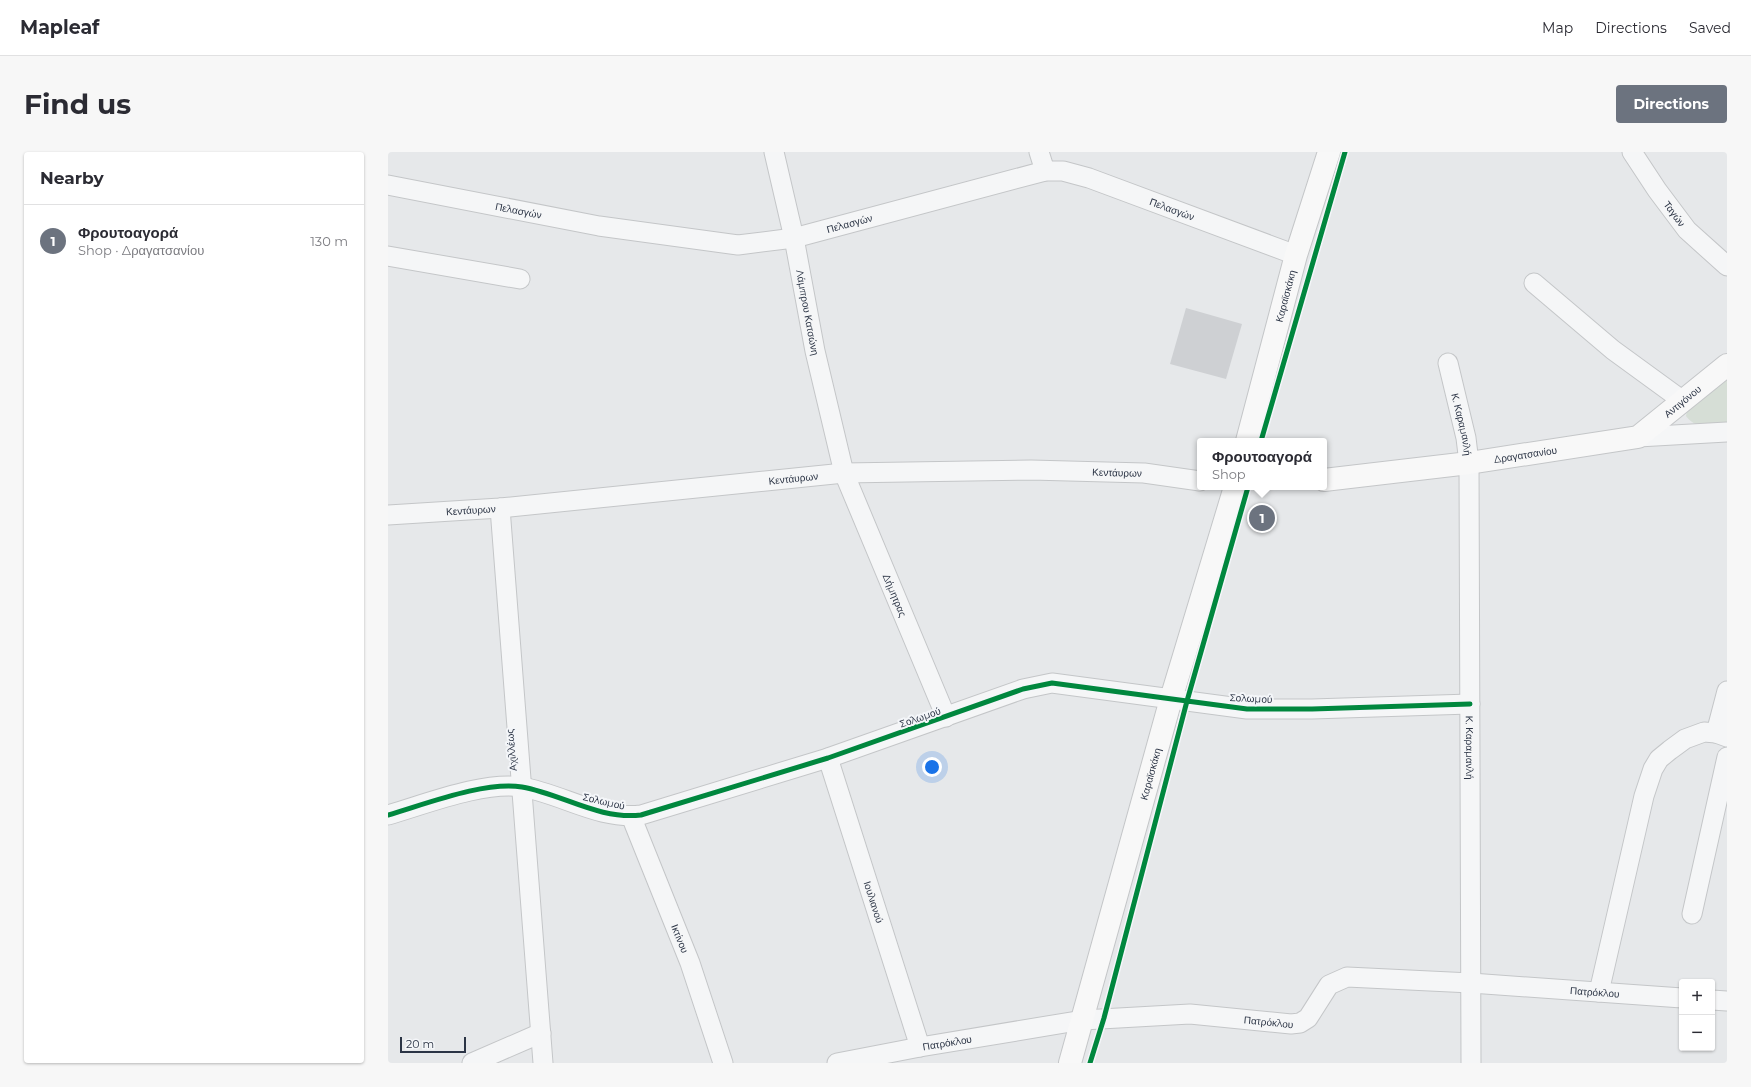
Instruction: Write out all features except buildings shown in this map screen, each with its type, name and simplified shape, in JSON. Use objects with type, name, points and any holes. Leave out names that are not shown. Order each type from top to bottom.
[{"type":"main road","name":"Καραϊσκάκη","points":[[1248,438],[1296,255],[1329,152]]},
{"type":"main road","name":"Αντιγόνου","points":[[1638,437],[1727,365]]},
{"type":"main road","name":"Δραγατσανίου","points":[[1327,480],[1469,463],[1638,437]]},
{"type":"main road","name":"Καραϊσκάκη","points":[[1070,1063],[1172,699],[1234,490]]},
{"type":"street","name":"Λάμπρου Κατσώνη","points":[[774,152],[794,238],[815,352],[844,473]]},
{"type":"street","points":[[1039,152],[1045,171]]},
{"type":"street","name":"Ταγών","points":[[1632,152],[1657,190],[1687,230],[1727,266]]},
{"type":"street","name":"Πελασγών","points":[[388,185],[599,226],[683,239],[738,245],[794,238],[1045,171],[1062,171],[1089,178],[1296,255]]},
{"type":"street","points":[[388,256],[520,279]]},
{"type":"street","points":[[1534,283],[1613,350],[1682,401]]},
{"type":"street","name":"Κ. Καραμανλή","points":[[1448,363],[1466,438],[1469,463],[1472,1063]]},
{"type":"street","name":"Δραγατσανίου","points":[[1638,437],[1727,432]]},
{"type":"street","name":"Κεντάυρων","points":[[388,515],[500,508],[844,473],[1031,470],[1144,473],[1197,481]]},
{"type":"street","name":"Δήμητρας","points":[[844,473],[946,718]]},
{"type":"street","name":"Αχιλλέως","points":[[500,508],[523,787],[543,1063]]},
{"type":"street","name":"Σολωμού","points":[[388,815],[490,787],[523,787],[608,813],[631,816],[654,811],[828,758],[946,718],[1023,689],[1052,683],[1066,683],[1172,699],[1247,708],[1312,709],[1470,704]]},
{"type":"street","points":[[1599,992],[1650,774],[1656,763],[1664,754],[1685,739],[1704,732],[1721,735],[1727,691]]},
{"type":"street","points":[[1692,914],[1727,757]]},
{"type":"street","name":"Ιουλιανού","points":[[828,758],[920,1047]]},
{"type":"street","name":"Ικτίνου","points":[[631,816],[690,963],[723,1063]]},
{"type":"street","name":"Πατρόκλου","points":[[837,1063],[920,1047],[1083,1020],[1190,1014],[1291,1024],[1300,1023],[1308,1018],[1329,985],[1347,977],[1471,983],[1679,998]]},
{"type":"street","points":[[1715,1000],[1727,1001]]},
{"type":"street","points":[[472,1063],[541,1033]]},
{"type":"shaded area","points":[[1727,378],[1727,425],[1709,427],[1700,426],[1690,421],[1686,416],[1687,411]]},
{"type":"cycle path","points":[[1262,438],[1345,152]]},
{"type":"cycle path","points":[[1090,1063],[1104,1018],[1187,701],[1247,490]]},
{"type":"cycle path","points":[[388,815],[473,790],[507,786],[537,790],[581,806],[610,814],[625,816],[641,815],[828,758],[1023,689],[1052,683],[1247,709],[1312,709],[1470,704]]},
{"type":"place","name":"Φρουτοαγορά","points":[[1262,518]]}]
